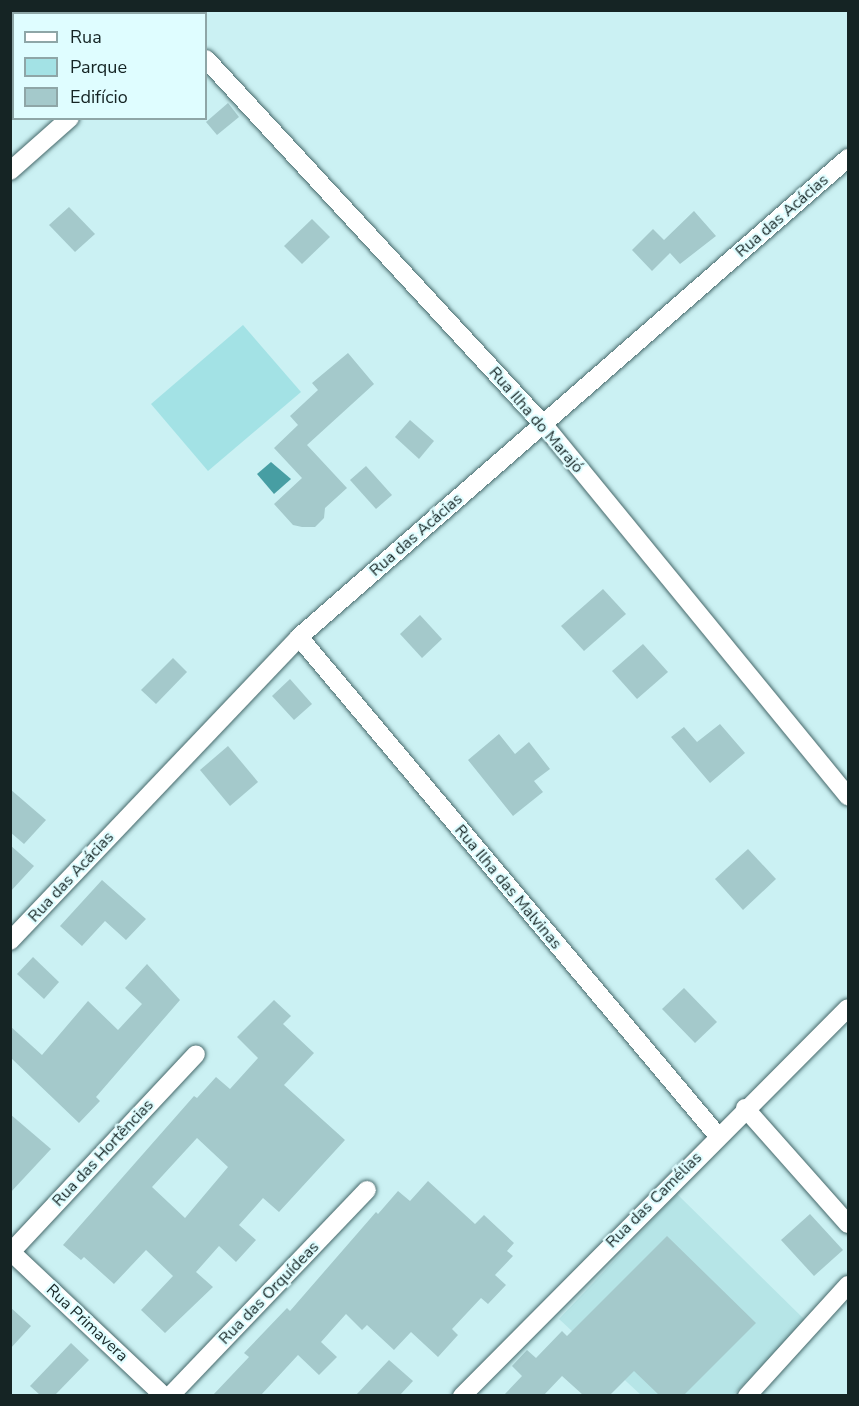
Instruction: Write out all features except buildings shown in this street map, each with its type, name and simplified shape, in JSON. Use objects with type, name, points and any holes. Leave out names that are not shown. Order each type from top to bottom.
[{"type":"street","name":"Rua Ilha do Marajó","points":[[207,60],[543,425],[849,796]]},
{"type":"street","points":[[10,171],[68,120]]},
{"type":"street","name":"Rua das Acácias","points":[[10,941],[298,637],[849,158]]},
{"type":"street","name":"Rua Ilha das Malvinas","points":[[298,637],[718,1136]]},
{"type":"street","name":"Rua das Camélias","points":[[462,1395],[745,1108],[849,1008]]},
{"type":"street","name":"Rua das Hortências","points":[[11,1252],[196,1054]]},
{"type":"street","points":[[745,1108],[849,1224]]},
{"type":"street","name":"Rua das Orquídeas","points":[[170,1395],[367,1191]]},
{"type":"street","name":"Rua Primavera","points":[[11,1252],[164,1395]]},
{"type":"street","points":[[747,1395],[849,1284]]},
{"type":"shaded area","points":[[271,462],[291,479],[274,494],[257,474]]},
{"type":"shaded area","points":[[677,1194],[806,1321],[733,1395],[642,1396],[559,1319]]},
{"type":"green space","points":[[243,325],[301,392],[208,471],[151,404]]}]
